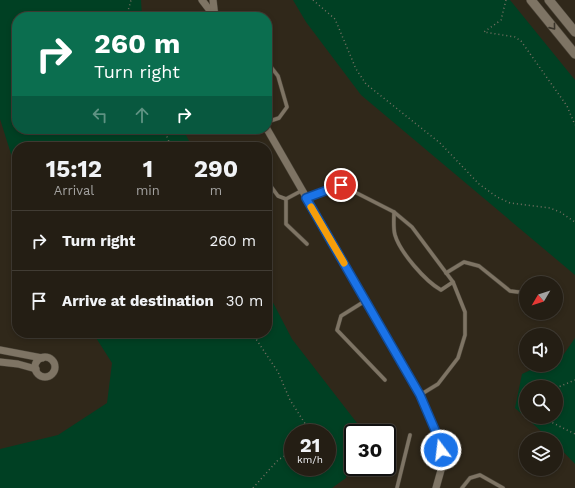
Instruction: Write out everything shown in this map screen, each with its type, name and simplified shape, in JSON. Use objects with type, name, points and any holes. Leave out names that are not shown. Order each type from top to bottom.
[{"type":"main road","points":[[531,0],[575,54]]},
{"type":"main road","points":[[549,0],[575,32]]},
{"type":"street","points":[[202,0],[211,12]]},
{"type":"street","points":[[213,0],[214,12]]},
{"type":"street","points":[[270,134],[420,395],[438,437],[441,450],[443,463],[436,488]]},
{"type":"street","points":[[0,350],[42,358],[50,358],[55,365],[53,373],[45,377],[41,376],[36,369],[18,364],[0,362]]},
{"type":"street","points":[[18,364],[19,354]]},
{"type":"street","points":[[36,369],[38,360],[42,358]]},
{"type":"lane","points":[[272,68],[278,76],[287,107],[279,118],[272,120]]},
{"type":"lane","points":[[306,198],[341,185],[394,212],[412,227],[453,282],[465,312],[465,335],[458,358],[438,384],[420,395]]},
{"type":"lane","points":[[272,188],[278,196],[286,199]]},
{"type":"lane","points":[[286,199],[301,190]]},
{"type":"lane","points":[[286,199],[286,224],[307,244]]},
{"type":"lane","points":[[394,212],[395,234],[411,262],[424,278],[429,283],[441,290],[453,282]]},
{"type":"lane","points":[[446,272],[464,262],[479,266],[510,291],[519,292]]},
{"type":"lane","points":[[365,301],[341,316],[337,330],[385,380]]},
{"type":"lane","points":[[397,488],[410,435]]},
{"type":"lane","points":[[462,488],[470,478],[480,475],[503,488]]},
{"type":"path","points":[[128,12],[131,0]]},
{"type":"path","points":[[313,0],[335,19],[356,69],[366,84],[440,144],[479,184],[497,197],[510,203],[550,208],[560,212],[575,222]]},
{"type":"path","points":[[506,0],[501,20],[484,32],[515,37],[521,42],[567,106],[575,125]]},
{"type":"path","points":[[255,338],[275,368],[290,400],[305,424]]},
{"type":"path","points":[[563,385],[575,380]]},
{"type":"path","points":[[555,424],[575,434]]},
{"type":"path","points":[[253,488],[278,460],[284,456]]},
{"type":"green space","points":[[0,0],[141,0],[142,12],[12,12],[12,134],[186,134],[190,142],[12,142],[12,157],[0,119]]},
{"type":"green space","points":[[293,0],[510,0],[575,80],[575,275],[361,95],[306,22]]},
{"type":"green space","points":[[272,301],[292,339],[357,423],[344,424],[344,476],[346,476],[346,478],[332,488],[0,488],[0,449],[58,435],[107,403],[112,363],[96,338],[272,338]]},
{"type":"green space","points":[[575,338],[575,464],[563,451],[563,432],[542,432],[533,424],[563,424],[563,380],[521,380],[522,374],[526,372],[563,372],[563,354]]},
{"type":"green space","points":[[519,389],[519,412],[515,408]]},
{"type":"slow traffic","points":[[311,207],[344,263]]},
{"type":"route","points":[[341,185],[306,198],[420,395],[438,437],[441,450]]}]
